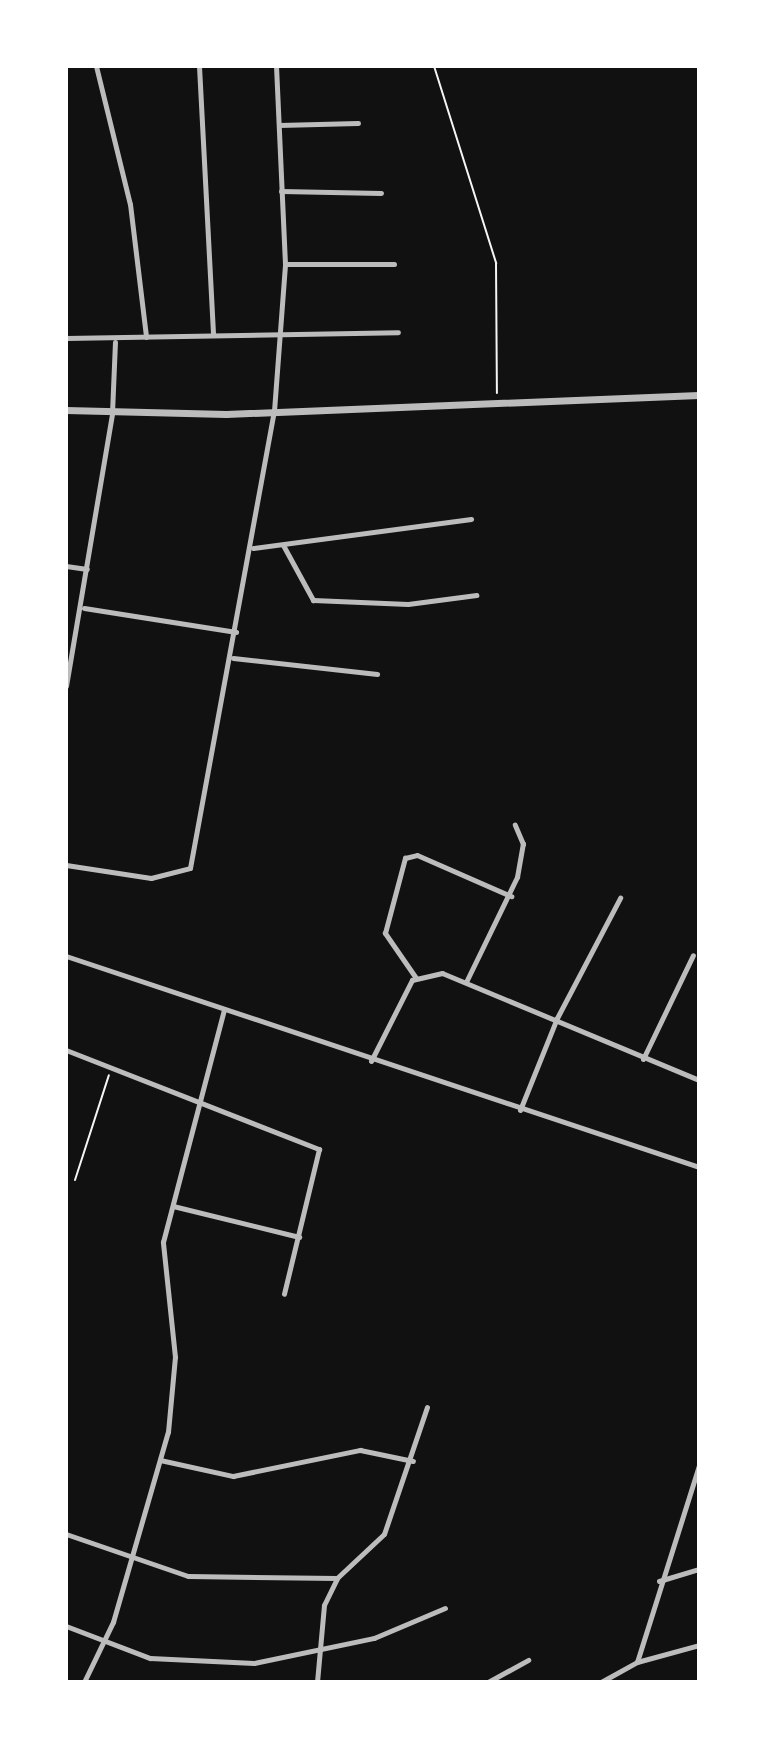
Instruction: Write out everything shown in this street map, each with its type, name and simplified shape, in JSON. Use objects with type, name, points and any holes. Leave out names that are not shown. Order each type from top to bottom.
[{"type":"street","points":[[96,66],[130,204],[146,337]]},
{"type":"street","points":[[199,66],[213,334]]},
{"type":"street","points":[[66,865],[151,878],[190,868],[233,658],[274,411],[285,264],[276,66]]},
{"type":"street","points":[[279,125],[358,123]]},
{"type":"street","points":[[281,191],[381,193]]},
{"type":"street","points":[[285,264],[394,264]]},
{"type":"street","points":[[66,338],[115,342],[146,337],[213,334],[398,332]]},
{"type":"street","points":[[66,686],[84,608],[87,569],[112,413],[115,342]]},
{"type":"street","points":[[66,410],[112,413],[274,411],[699,398],[699,509]]},
{"type":"street","points":[[253,548],[471,519]]},
{"type":"street","points":[[283,545],[303,593],[313,600],[408,604],[476,595]]},
{"type":"street","points":[[66,566],[87,569]]},
{"type":"street","points":[[84,608],[236,632]]},
{"type":"street","points":[[233,658],[377,674]]},
{"type":"street","points":[[466,982],[511,896],[523,844],[515,825]]},
{"type":"street","points":[[416,978],[385,933],[405,858],[417,855],[511,896]]},
{"type":"street","points":[[520,1110],[557,1018],[620,898]]},
{"type":"street","points":[[643,1059],[693,955]]},
{"type":"street","points":[[66,956],[371,1061],[699,1167]]},
{"type":"street","points":[[416,978],[442,973],[557,1018],[643,1059],[699,1080]]},
{"type":"street","points":[[371,1061],[416,978]]},
{"type":"street","points":[[84,1682],[103,1643],[133,1560],[160,1460],[175,1357],[163,1242],[224,1010]]},
{"type":"street","points":[[66,1050],[319,1149],[284,1294]]},
{"type":"street","points":[[173,1206],[299,1237]]},
{"type":"street","points":[[317,1682],[324,1605],[337,1578],[384,1534],[413,1461],[427,1407]]},
{"type":"street","points":[[160,1460],[233,1476],[360,1450],[413,1461]]},
{"type":"street","points":[[637,1662],[659,1581],[699,1465]]},
{"type":"street","points":[[66,1534],[133,1560],[188,1576],[337,1578]]},
{"type":"street","points":[[659,1581],[699,1569]]},
{"type":"street","points":[[66,1626],[103,1643],[180,1663],[254,1663],[414,1627],[445,1608]]},
{"type":"street","points":[[601,1682],[637,1662],[699,1645]]},
{"type":"street","points":[[488,1682],[528,1660]]},
{"type":"path","points":[[434,66],[496,263],[497,402]]},
{"type":"path","points":[[75,1180],[111,1066]]}]
